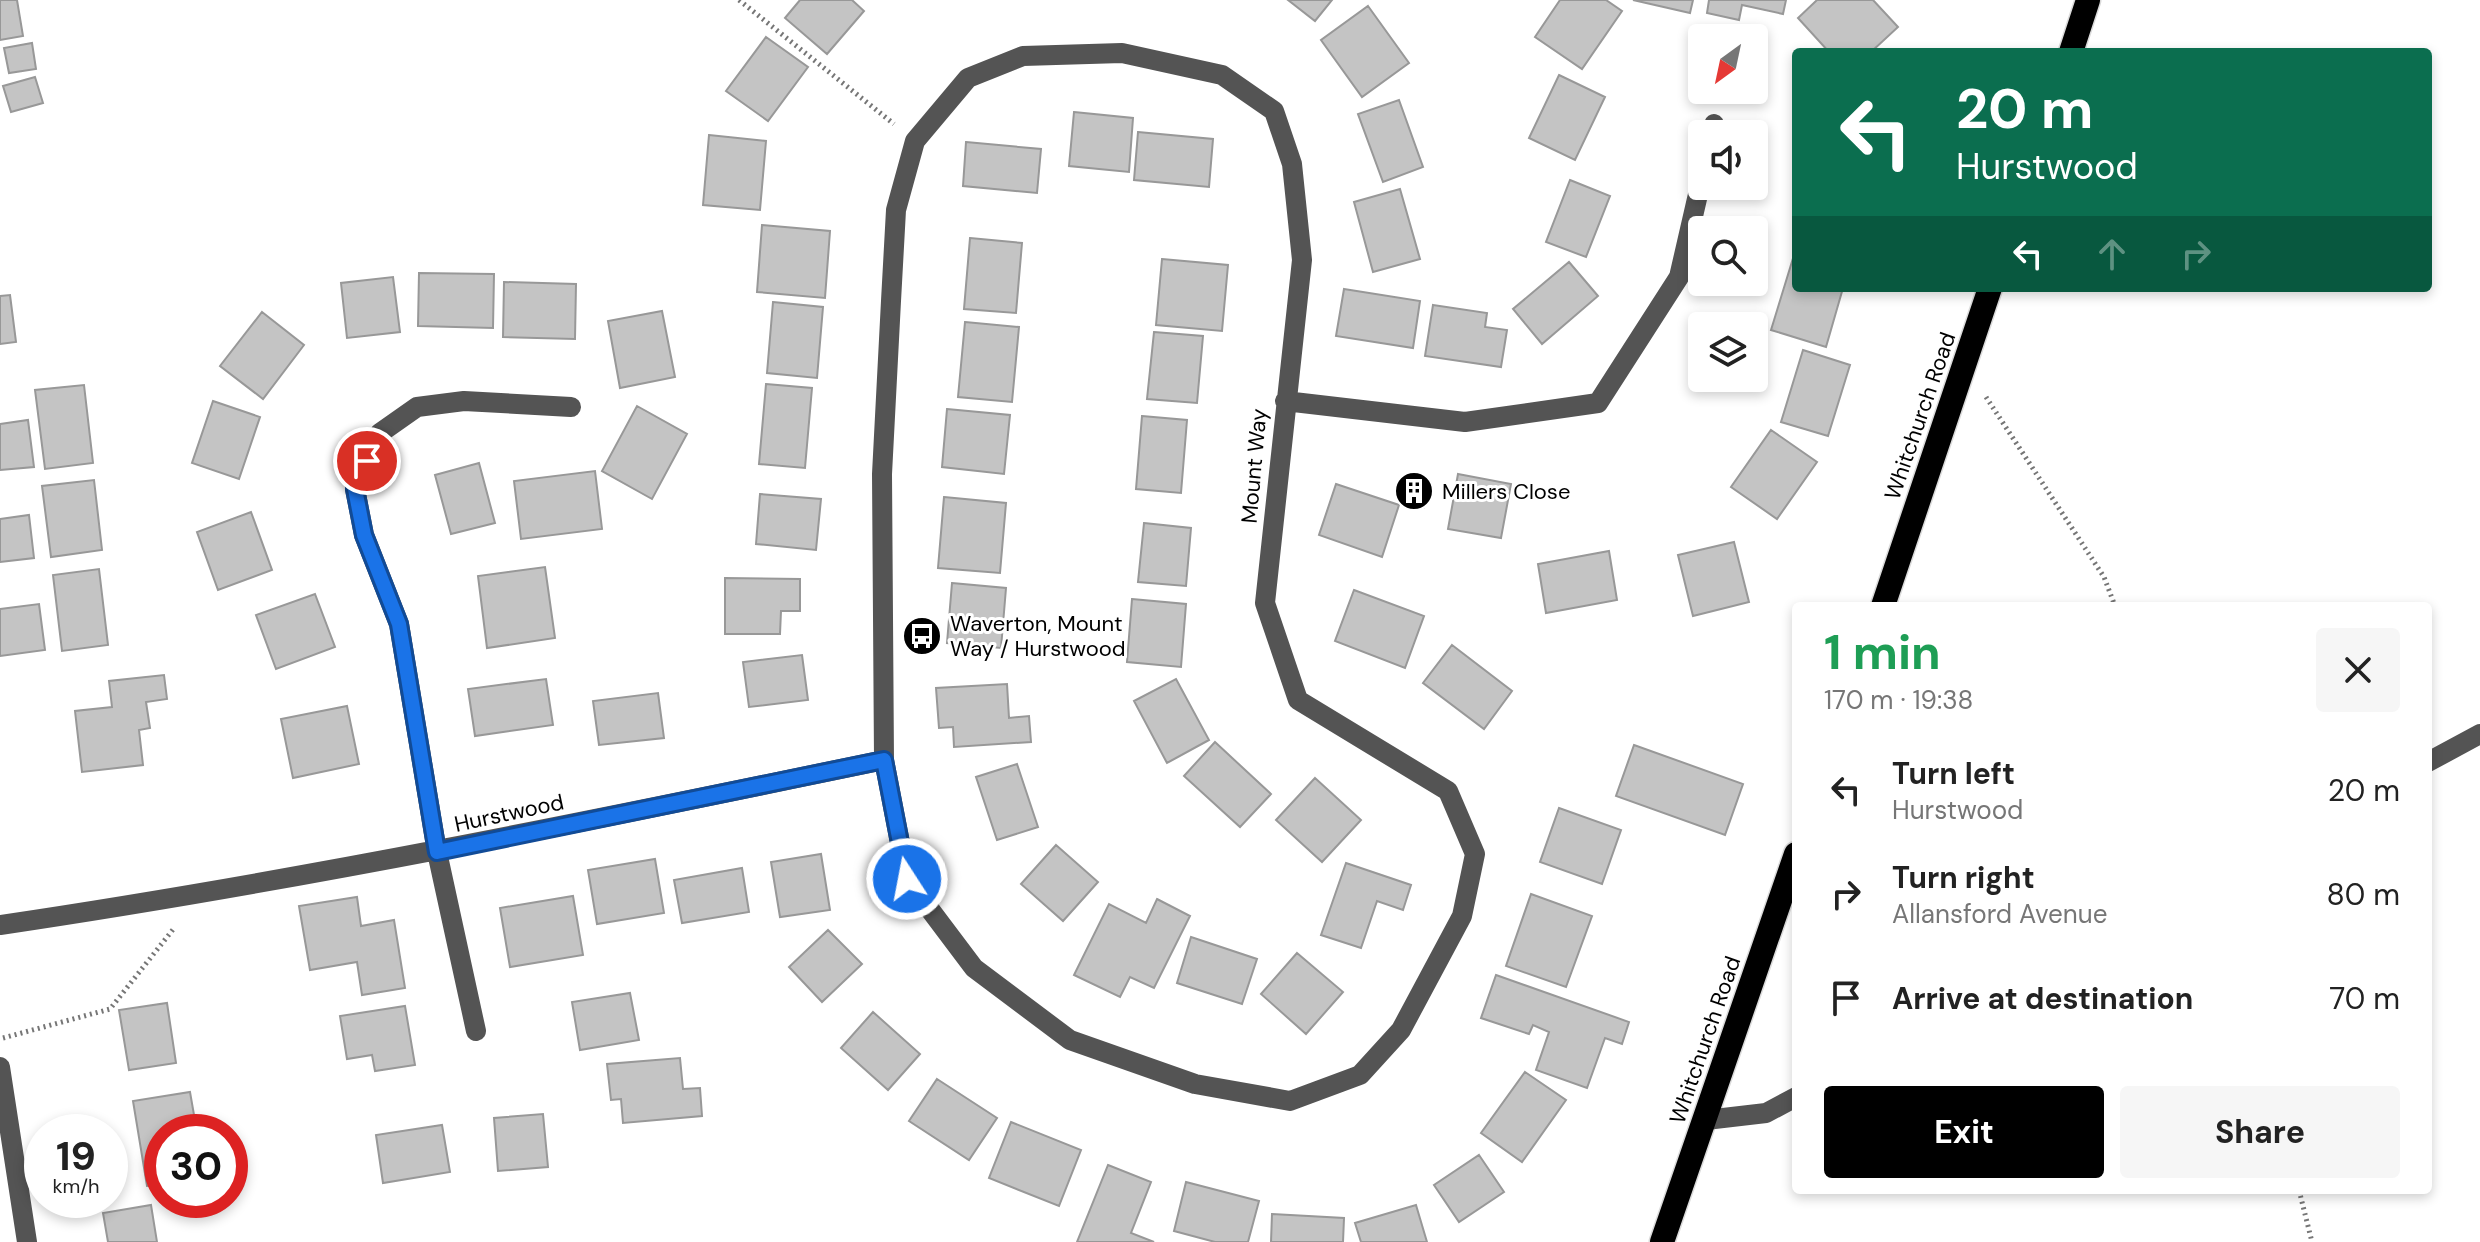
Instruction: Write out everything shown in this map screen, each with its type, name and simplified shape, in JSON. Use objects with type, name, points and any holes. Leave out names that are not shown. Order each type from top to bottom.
[{"type":"highway","points":[[2072,48],[2088,0]]},
{"type":"highway","name":"Whitchurch Road","points":[[1884,602],[1989,292]]},
{"type":"highway","name":"Whitchurch Road","points":[[1662,1242],[1792,866]]},
{"type":"street","name":"Mount Way","points":[[1122,53],[1222,75],[1274,111],[1292,164],[1302,260],[1285,401],[1265,603],[1298,700],[1448,791],[1475,854],[1462,916],[1401,1030],[1360,1075],[1290,1101],[1195,1084],[1070,1040],[974,968],[907,879],[884,760],[882,474],[896,210],[915,141],[968,78],[1023,56],[1122,53]]},
{"type":"street","points":[[1285,401],[1465,422],[1598,403],[1679,277],[1697,200]]},
{"type":"street","points":[[476,1031],[437,852],[399,624],[364,535],[355,489],[380,433],[417,407],[464,401],[571,407]]},
{"type":"street","points":[[2432,760],[2480,734]]},
{"type":"street","name":"Hurstwood","points":[[0,925],[200,895],[437,852],[884,760]]},
{"type":"street","points":[[0,1067],[27,1242]]},
{"type":"street","points":[[1706,1120],[1766,1113],[1792,1099]]},
{"type":"path","points":[[739,0],[915,141]]},
{"type":"path","points":[[1958,382],[1991,399],[2104,577],[2113,602]]},
{"type":"path","points":[[0,1039],[110,1009],[200,895]]},
{"type":"path","points":[[2300,1194],[2312,1242]]},
{"type":"building","points":[[0,0],[17,0],[23,36],[0,40]]},
{"type":"building","points":[[800,0],[852,0],[864,11],[827,54],[785,18]]},
{"type":"building","points":[[1288,0],[1332,0],[1315,21]]},
{"type":"building","points":[[1560,0],[1606,0],[1622,11],[1582,69],[1535,37]]},
{"type":"building","points":[[1633,0],[1693,0],[1690,13]]},
{"type":"building","points":[[1709,0],[1786,0],[1783,14],[1742,5],[1739,20],[1707,13]]},
{"type":"building","points":[[1817,0],[1873,0],[1898,27],[1875,48],[1825,48],[1798,18]]},
{"type":"building","points":[[1368,6],[1409,63],[1362,97],[1321,40]]},
{"type":"building","points":[[766,37],[808,67],[768,121],[726,91]]},
{"type":"building","points":[[32,43],[36,69],[9,73],[4,48]]},
{"type":"building","points":[[1559,75],[1605,97],[1575,160],[1529,138]]},
{"type":"building","points":[[35,77],[43,103],[11,112],[3,86]]},
{"type":"building","points":[[1399,100],[1423,167],[1383,182],[1358,114]]},
{"type":"building","points":[[1074,112],[1133,118],[1129,172],[1069,166]]},
{"type":"building","points":[[1138,132],[1213,139],[1209,187],[1134,180]]},
{"type":"building","points":[[709,135],[766,141],[760,210],[703,205]]},
{"type":"building","points":[[966,142],[1041,149],[1037,193],[963,186]]},
{"type":"building","points":[[1570,180],[1610,196],[1586,257],[1546,242]]},
{"type":"building","points":[[1400,189],[1420,259],[1373,272],[1354,202]]},
{"type":"building","points":[[762,225],[830,231],[825,298],[757,292]]},
{"type":"building","points":[[970,238],[1022,243],[1016,313],[964,309]]},
{"type":"building","points":[[1162,259],[1228,265],[1222,331],[1156,325]]},
{"type":"building","points":[[1569,262],[1598,296],[1542,344],[1513,309]]},
{"type":"building","points":[[1792,262],[1792,292],[1842,292],[1826,347],[1771,330]]},
{"type":"building","points":[[419,273],[494,274],[493,328],[418,326]]},
{"type":"building","points":[[393,277],[400,332],[347,338],[341,283]]},
{"type":"building","points":[[504,282],[576,284],[575,339],[503,337]]},
{"type":"building","points":[[1344,289],[1420,301],[1413,348],[1336,336]]},
{"type":"building","points":[[10,295],[16,342],[0,344],[0,296]]},
{"type":"building","points":[[773,302],[823,307],[817,378],[767,373]]},
{"type":"building","points":[[1433,305],[1487,313],[1485,327],[1507,330],[1501,367],[1425,356]]},
{"type":"building","points":[[662,311],[675,377],[620,388],[608,321]]},
{"type":"building","points":[[262,312],[304,345],[263,399],[220,366]]},
{"type":"building","points":[[965,322],[1019,327],[1012,402],[958,397]]},
{"type":"building","points":[[1154,332],[1203,336],[1197,403],[1147,399]]},
{"type":"building","points":[[1803,350],[1850,365],[1828,436],[1781,422]]},
{"type":"building","points":[[766,384],[812,388],[805,468],[759,464]]},
{"type":"building","points":[[84,385],[93,463],[45,469],[35,390]]},
{"type":"building","points":[[213,401],[260,417],[239,479],[192,463]]},
{"type":"building","points":[[637,406],[687,434],[652,499],[602,471]]},
{"type":"building","points":[[947,409],[1010,415],[1004,474],[942,467]]},
{"type":"building","points":[[1142,416],[1187,420],[1181,493],[1136,489]]},
{"type":"building","points":[[28,420],[34,467],[0,470],[0,424]]},
{"type":"building","points":[[1771,430],[1817,462],[1777,519],[1731,487]]},
{"type":"building","points":[[479,463],[495,523],[451,534],[435,475]]},
{"type":"building","points":[[595,471],[602,529],[521,539],[514,481]]},
{"type":"building","points":[[1458,474],[1511,484],[1501,538],[1448,529]]},
{"type":"building","name":"Millers Close","points":[[1405,477],[1428,480],[1424,507],[1401,503]]},
{"type":"building","points":[[94,480],[102,550],[51,557],[42,486]]},
{"type":"building","points":[[1336,484],[1399,505],[1382,557],[1319,535]]},
{"type":"building","points":[[760,494],[821,499],[816,550],[756,544]]},
{"type":"building","points":[[944,497],[1006,503],[1000,573],[938,568]]},
{"type":"building","points":[[251,512],[272,570],[218,590],[197,532]]},
{"type":"building","points":[[29,515],[34,558],[0,562],[0,519]]},
{"type":"building","points":[[1144,523],[1191,528],[1186,586],[1138,582]]},
{"type":"building","points":[[1734,542],[1749,602],[1693,616],[1678,555]]},
{"type":"building","points":[[1609,551],[1617,600],[1546,613],[1538,564]]},
{"type":"building","points":[[545,567],[555,638],[487,648],[478,576]]},
{"type":"building","points":[[99,569],[108,645],[62,651],[53,575]]},
{"type":"building","points":[[725,578],[800,579],[800,611],[781,611],[780,634],[725,634]]},
{"type":"building","points":[[952,583],[1006,588],[1001,648],[947,643]]},
{"type":"building","points":[[1354,590],[1424,616],[1405,668],[1335,641]]},
{"type":"building","points":[[315,594],[335,647],[276,669],[256,615]]},
{"type":"building","points":[[1132,599],[1186,604],[1181,667],[1127,662]]},
{"type":"building","points":[[39,604],[45,650],[0,656],[0,609]]},
{"type":"building","points":[[1452,645],[1512,691],[1484,729],[1423,683]]},
{"type":"building","points":[[802,655],[808,700],[749,707],[743,662]]},
{"type":"building","points":[[164,675],[167,699],[146,702],[150,728],[139,730],[143,765],[82,772],[75,711],[112,707],[109,681]]},
{"type":"building","points":[[546,679],[553,725],[475,736],[468,689]]},
{"type":"building","points":[[1176,679],[1209,740],[1167,763],[1134,701]]},
{"type":"building","points":[[1007,684],[1009,718],[1029,716],[1031,742],[954,747],[953,727],[939,728],[936,688]]},
{"type":"building","points":[[658,693],[664,738],[599,745],[593,701]]},
{"type":"building","points":[[347,706],[359,764],[293,778],[281,719]]},
{"type":"building","points":[[1215,742],[1271,794],[1240,827],[1184,776]]},
{"type":"building","points":[[1634,745],[1743,784],[1725,835],[1616,796]]},
{"type":"building","points":[[1017,764],[1038,827],[997,840],[976,777]]},
{"type":"building","points":[[1315,778],[1361,820],[1322,862],[1276,820]]},
{"type":"building","points":[[1559,808],[1621,830],[1602,884],[1540,862]]},
{"type":"building","points":[[1056,845],[1098,882],[1063,921],[1021,884]]},
{"type":"building","points":[[821,854],[830,910],[780,917],[771,862]]},
{"type":"building","points":[[655,859],[664,913],[597,924],[588,870]]},
{"type":"building","points":[[1346,863],[1411,885],[1403,910],[1377,901],[1361,948],[1321,935]]},
{"type":"building","points":[[742,868],[749,912],[682,923],[674,880]]},
{"type":"building","points":[[1531,894],[1592,916],[1566,987],[1506,966]]},
{"type":"building","points":[[573,896],[583,955],[510,967],[500,908]]},
{"type":"building","points":[[357,897],[361,926],[394,920],[405,988],[362,995],[357,962],[310,970],[299,906]]},
{"type":"building","points":[[1157,899],[1190,916],[1154,988],[1130,977],[1120,997],[1074,975],[1109,904],[1146,923]]},
{"type":"building","points":[[828,930],[862,964],[822,1002],[789,967]]},
{"type":"building","points":[[1191,937],[1257,959],[1242,1004],[1177,983]]},
{"type":"building","points":[[1297,953],[1343,992],[1306,1034],[1261,994]]},
{"type":"building","points":[[1496,975],[1629,1022],[1622,1044],[1605,1038],[1587,1088],[1536,1070],[1549,1032],[1533,1025],[1529,1034],[1481,1018]]},
{"type":"building","points":[[630,993],[639,1040],[580,1050],[572,1002]]},
{"type":"building","points":[[167,1003],[176,1063],[129,1070],[119,1010]]},
{"type":"building","points":[[405,1006],[415,1065],[375,1071],[372,1055],[347,1059],[340,1016]]},
{"type":"building","points":[[873,1012],[920,1054],[888,1090],[841,1048]]},
{"type":"building","points":[[680,1058],[683,1089],[700,1088],[702,1116],[623,1123],[621,1099],[611,1100],[607,1064]]},
{"type":"building","points":[[1525,1072],[1566,1100],[1522,1162],[1481,1133]]},
{"type":"building","points":[[937,1079],[997,1118],[969,1160],[909,1121]]},
{"type":"building","points":[[190,1092],[194,1114],[144,1114],[144,1168],[133,1101]]},
{"type":"building","points":[[543,1114],[548,1167],[498,1171],[494,1118]]},
{"type":"building","points":[[1011,1122],[1081,1150],[1059,1206],[989,1178]]},
{"type":"building","points":[[442,1125],[450,1172],[383,1183],[376,1135]]},
{"type":"building","points":[[1479,1155],[1504,1192],[1459,1222],[1434,1185]]},
{"type":"building","points":[[1108,1165],[1151,1182],[1131,1233],[1154,1242],[1077,1242]]},
{"type":"building","points":[[1186,1182],[1259,1201],[1248,1242],[1215,1242],[1174,1231]]},
{"type":"building","points":[[1416,1205],[1427,1242],[1361,1242],[1355,1223]]},
{"type":"building","points":[[144,1206],[144,1218],[153,1218],[157,1242],[108,1242],[104,1218],[128,1218],[128,1209]]},
{"type":"building","points":[[1272,1214],[1344,1218],[1343,1242],[1271,1242]]},
{"type":"place","name":"Millers Close","points":[[1414,491]]},
{"type":"place","name":"Waverton, Mount Way / Hurstwood","points":[[922,636]]},
{"type":"route","points":[[367,461],[355,489],[364,535],[399,624],[437,852],[884,760],[907,879]]}]
